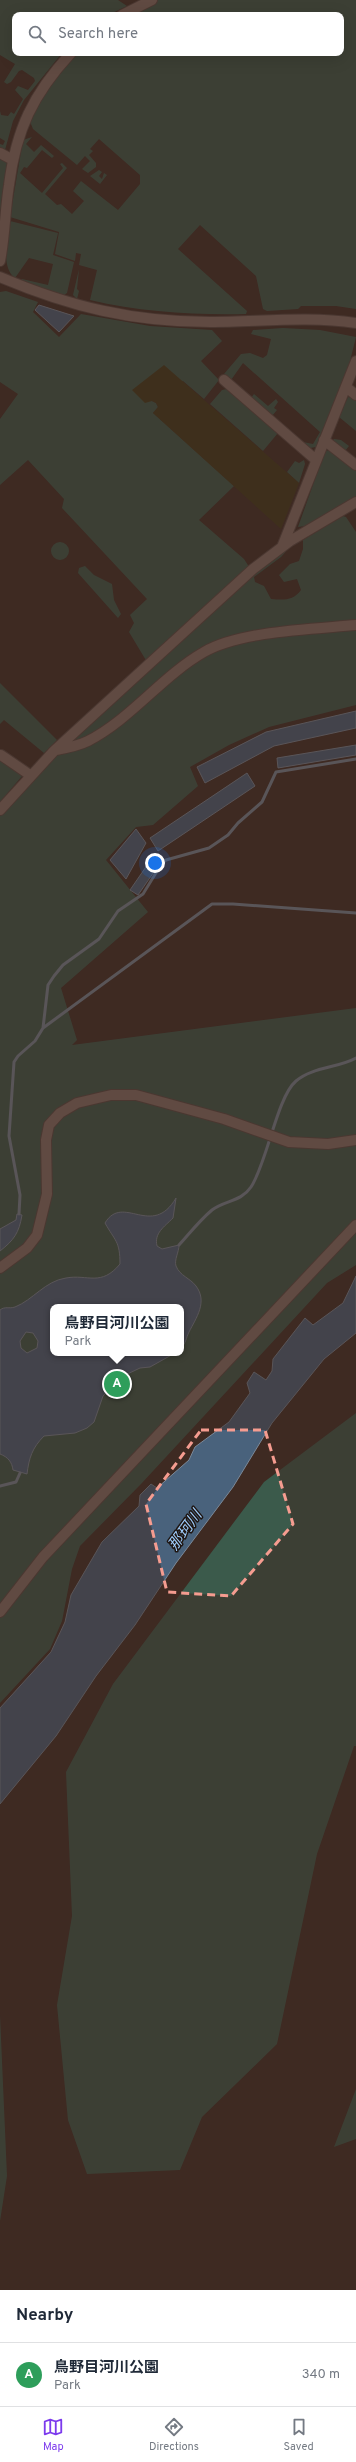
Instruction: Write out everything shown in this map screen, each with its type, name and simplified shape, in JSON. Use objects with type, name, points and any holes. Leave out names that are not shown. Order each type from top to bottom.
[{"type":"street","points":[[128,12],[152,0]]},
{"type":"street","points":[[0,261],[13,160],[27,113],[46,82],[68,56]]},
{"type":"street","points":[[0,153],[13,160]]},
{"type":"street","points":[[0,277],[68,304],[134,317],[208,322],[327,320],[356,323]]},
{"type":"street","points":[[282,547],[356,361]]},
{"type":"street","points":[[224,380],[316,460]]},
{"type":"street","points":[[346,387],[356,395]]},
{"type":"street","points":[[324,440],[356,465]]},
{"type":"street","points":[[0,810],[30,775],[54,751],[217,601],[282,547],[356,502]]},
{"type":"street","points":[[54,751],[88,741],[125,715],[180,667],[206,651],[232,641],[264,635],[356,625]]},
{"type":"street","points":[[1,755],[30,775]]},
{"type":"street","points":[[0,1268],[27,1248],[37,1235],[47,1194],[46,1140],[49,1126],[60,1113],[77,1103],[111,1095],[136,1095],[224,1119],[280,1140],[306,1144],[356,1140]]},
{"type":"street","points":[[0,1612],[42,1557],[356,1225]]},
{"type":"highlighted area","points":[[201,1430],[265,1430],[293,1524],[231,1596],[167,1592],[146,1504]]},
{"type":"green space","points":[[0,0],[118,0],[127,6],[114,12],[12,12],[12,56],[60,56],[24,100],[13,121],[5,150],[0,147],[0,144],[3,145],[5,141],[0,138],[0,111],[1,115],[8,116],[11,112],[14,114],[23,99],[15,90],[18,86],[28,90],[35,81],[34,78],[22,70],[19,71],[11,82],[7,84],[4,82],[15,64],[0,55]]},
{"type":"green space","points":[[158,0],[356,0],[356,309],[336,306],[301,306],[298,309],[267,311],[263,309],[256,276],[200,225],[178,249],[247,311],[246,314],[167,312],[90,300],[97,270],[79,265],[81,254],[76,253],[75,261],[55,254],[59,232],[10,217],[23,140],[32,137],[26,144],[34,152],[41,145],[54,156],[52,158],[42,150],[27,168],[24,167],[20,173],[42,193],[63,168],[60,164],[62,163],[67,168],[45,194],[57,205],[61,204],[72,214],[84,201],[73,191],[81,181],[118,210],[140,184],[140,175],[99,139],[90,149],[93,151],[89,155],[96,163],[96,167],[88,173],[82,169],[90,161],[85,156],[77,165],[33,129],[29,119],[45,93],[73,56],[344,56],[344,12],[134,12]]},
{"type":"green space","points":[[0,157],[9,164],[0,225]]},
{"type":"green space","points":[[99,170],[102,172],[99,176],[102,179],[104,173],[107,175],[100,184],[90,176]]},
{"type":"green space","points":[[10,221],[58,233],[53,255],[74,262],[67,293],[64,295],[21,281],[22,279],[48,285],[53,264],[29,258],[15,278],[10,273],[6,259],[6,251]]},
{"type":"green space","points":[[79,269],[77,289],[79,291],[77,299],[73,295]]},
{"type":"green space","points":[[6,291],[38,302],[33,312],[59,337],[81,314],[150,326],[212,330],[222,341],[201,361],[219,380],[204,399],[183,381],[152,401],[156,403],[158,407],[153,413],[234,486],[199,520],[244,559],[253,573],[289,548],[281,557],[254,577],[255,582],[264,586],[271,599],[291,598],[298,594],[301,590],[297,579],[284,582],[279,575],[290,564],[299,561],[303,549],[303,540],[343,516],[346,517],[356,532],[356,705],[269,727],[229,745],[190,767],[198,786],[153,825],[136,827],[106,860],[148,912],[61,988],[77,1040],[72,1045],[356,1008],[356,1265],[327,1283],[141,1484],[80,1546],[72,1569],[62,1621],[50,1649],[0,1703],[0,816],[54,754],[150,667],[129,632],[134,623],[130,615],[147,599],[62,508],[64,499],[28,460],[0,485],[0,419],[18,394],[0,382],[0,292]]},
{"type":"green space","points":[[283,328],[320,330],[356,337],[349,365],[316,447],[310,448],[303,442],[313,444],[320,432],[243,363],[231,380],[224,374],[241,354],[250,353],[263,358],[267,355],[271,339],[251,334],[253,330]]},
{"type":"green space","points":[[227,389],[278,433],[263,451],[210,404],[222,390]]},
{"type":"green space","points":[[254,394],[268,406],[276,399],[278,402],[274,408],[277,410],[272,416],[251,398]]},
{"type":"green space","points":[[348,397],[356,399],[356,431],[339,417]]},
{"type":"green space","points":[[334,439],[341,440],[349,446],[345,451],[332,441]]},
{"type":"green space","points":[[331,450],[356,470],[356,497],[313,523],[298,527],[325,451]]},
{"type":"green space","points":[[304,460],[305,464],[299,483],[287,472],[295,461],[299,463]]},
{"type":"green space","points":[[60,542],[66,545],[69,551],[66,557],[60,560],[54,557],[51,551],[54,545]]},
{"type":"green space","points":[[85,566],[94,575],[112,584],[114,600],[121,614],[118,618],[78,573],[79,568]]},
{"type":"green space","points":[[0,683],[57,740],[44,753],[4,720],[0,724]]},
{"type":"green space","points":[[0,760],[22,776],[0,802]]},
{"type":"green space","points":[[356,1413],[356,1746],[354,1746],[317,1854],[277,2044],[202,2117],[180,2170],[87,2174],[68,2120],[57,2005],[72,1916],[66,1772],[113,1684],[264,1482]]},
{"type":"green space","points":[[0,2015],[7,2176],[0,2221]]},
{"type":"green space","points":[[356,2089],[356,2139],[334,2147]]},
{"type":"sand","points":[[164,365],[299,483],[281,529],[153,413],[158,407],[156,403],[152,401],[145,403],[132,390]]},
{"type":"water","points":[[39,305],[74,316],[59,332],[35,310]]},
{"type":"water","points":[[356,711],[356,728],[274,746],[205,783],[197,767],[266,732]]},
{"type":"water","points":[[356,745],[356,755],[278,768],[277,758]]},
{"type":"water","points":[[247,773],[255,786],[158,851],[150,838]]},
{"type":"water","points":[[136,829],[146,843],[126,879],[110,860]]},
{"type":"water","points":[[150,861],[158,866],[138,895],[130,890]]},
{"type":"water","points":[[176,1198],[173,1218],[158,1234],[156,1241],[157,1246],[162,1249],[179,1245],[176,1266],[180,1272],[196,1286],[201,1298],[200,1310],[184,1344],[184,1304],[50,1304],[50,1356],[170,1356],[150,1367],[140,1368],[121,1377],[103,1396],[94,1422],[87,1428],[75,1433],[44,1436],[32,1454],[27,1474],[13,1470],[9,1460],[0,1454],[0,1310],[15,1307],[21,1304],[45,1287],[59,1280],[74,1277],[94,1278],[107,1275],[120,1264],[120,1256],[118,1246],[105,1223],[112,1215],[120,1212],[148,1216],[157,1215],[167,1210]],"holes":[[[26,1332],[33,1333],[38,1341],[37,1348],[27,1353],[21,1348],[20,1341]]]},
{"type":"water","points":[[17,1214],[22,1215],[15,1236],[0,1251],[0,1229],[16,1220]]},
{"type":"water","name":"那珂川","points":[[356,1276],[356,1333],[324,1359],[272,1423],[233,1487],[176,1563],[135,1625],[96,1676],[56,1736],[0,1804],[0,1708],[51,1652],[65,1622],[71,1595],[102,1542],[139,1506],[140,1495],[151,1484],[157,1488],[189,1460],[195,1447],[229,1422],[250,1393],[247,1383],[254,1372],[266,1380],[272,1371],[273,1359],[305,1318],[313,1325],[343,1303]]},
{"type":"waterway","points":[[19,1214],[20,1195],[9,1136],[14,1062],[18,1056],[35,1041],[43,1028],[48,985],[54,976],[63,965],[99,939],[118,911],[143,894],[162,863],[166,860],[209,848],[228,835],[238,823],[262,802],[276,772],[356,759]]},
{"type":"waterway","points":[[43,1028],[212,904],[233,904],[356,913]]},
{"type":"waterway","points":[[179,1245],[212,1210],[222,1204],[243,1196],[251,1187],[262,1163],[283,1101],[289,1089],[296,1081],[302,1076],[317,1070],[341,1064],[356,1058]]},
{"type":"waterway","points":[[0,1486],[16,1482],[20,1473]]},
{"type":"place","name":"鳥野目河川公園","points":[[117,1384]]}]
